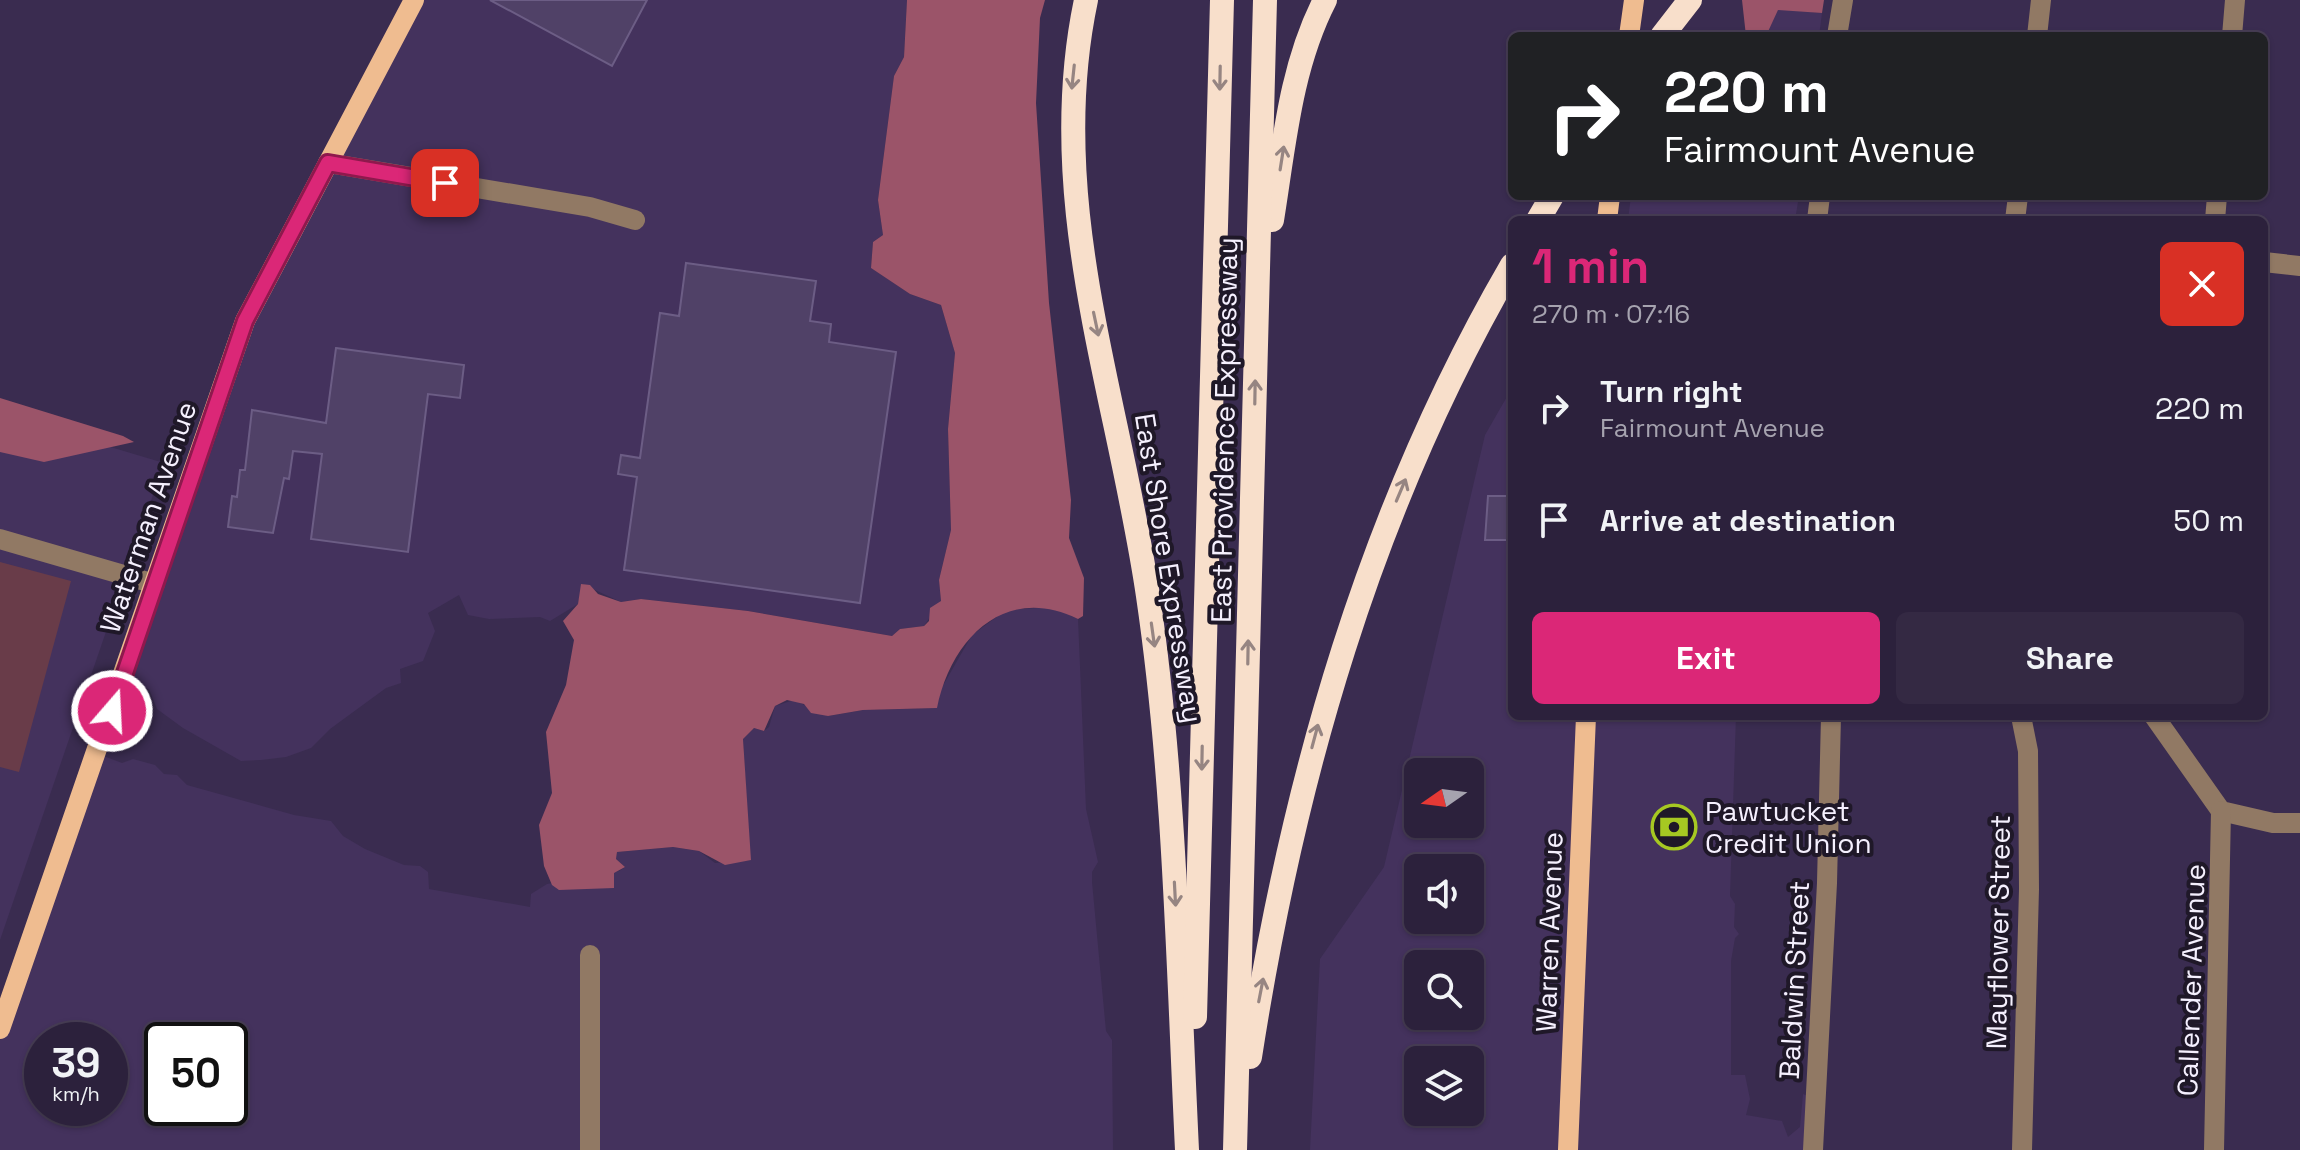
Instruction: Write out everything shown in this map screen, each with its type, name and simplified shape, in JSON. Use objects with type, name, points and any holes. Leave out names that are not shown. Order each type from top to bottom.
[{"type":"highway","name":"East Shore Expressway","points":[[1086,0],[1071,101],[1073,200],[1138,535],[1162,696],[1189,1150]]},
{"type":"highway","name":"East Providence Expressway","points":[[1189,1150],[1222,0]]},
{"type":"highway","name":"East Providence Expressway","points":[[1236,1150],[1265,0]]},
{"type":"highway","points":[[1257,318],[1295,82],[1314,22],[1325,0]]},
{"type":"highway","points":[[1665,32],[1690,0]]},
{"type":"highway","points":[[1236,1150],[1288,847],[1330,688],[1364,584],[1416,454],[1467,347],[1508,272]]},
{"type":"main road","name":"Waterman Avenue","points":[[0,1029],[245,321],[414,0]]},
{"type":"main road","points":[[1630,32],[1634,0]]},
{"type":"main road","name":"Warren Avenue","points":[[1568,1150],[1586,720]]},
{"type":"street","points":[[1838,32],[1843,0]]},
{"type":"street","points":[[2037,32],[2041,0]]},
{"type":"street","points":[[2232,32],[2235,0]]},
{"type":"street","points":[[328,163],[590,207],[635,220]]},
{"type":"street","points":[[2268,262],[2300,266]]},
{"type":"street","points":[[0,539],[155,584]]},
{"type":"street","name":"Baldwin Street","points":[[1813,1150],[1827,898],[1831,720]]},
{"type":"street","name":"Mayflower Street","points":[[2022,720],[2028,751],[2029,889],[2022,1150]]},
{"type":"street","points":[[2157,720],[2221,811],[2273,823],[2300,823]]},
{"type":"street","name":"Callender Avenue","points":[[2214,1150],[2221,811]]},
{"type":"street","points":[[590,955],[590,1150]]},
{"type":"shaded area","points":[[417,0],[907,0],[904,57],[894,76],[878,200],[883,235],[873,242],[871,268],[910,294],[941,305],[955,353],[948,429],[951,530],[939,580],[941,601],[924,626],[900,629],[892,636],[748,611],[641,599],[621,602],[582,584],[578,604],[550,621],[540,617],[489,619],[468,615],[459,595],[428,613],[435,631],[423,661],[400,669],[401,683],[386,688],[330,729],[311,748],[286,757],[261,760],[241,761],[183,728],[157,709],[149,689],[122,682],[279,251]]},
{"type":"shaded area","points":[[907,0],[1045,0],[1040,18],[1036,103],[1049,303],[1071,500],[1069,538],[1084,578],[1083,616],[1078,619],[1052,610],[1028,608],[1005,613],[986,624],[969,640],[955,660],[937,708],[863,710],[828,716],[811,713],[804,704],[787,700],[775,706],[764,731],[754,728],[743,739],[751,860],[725,865],[699,851],[673,847],[617,852],[616,859],[625,867],[614,873],[614,888],[559,890],[552,885],[544,866],[539,825],[552,793],[546,732],[566,685],[574,640],[563,621],[578,604],[581,584],[590,585],[598,594],[621,602],[641,599],[748,611],[892,636],[900,629],[924,626],[929,621],[930,608],[941,601],[939,580],[951,530],[948,429],[955,353],[941,305],[910,294],[871,268],[873,242],[883,235],[878,200],[894,76],[904,57]]},
{"type":"shaded area","points":[[1742,0],[1824,0],[1822,13],[1778,10],[1768,32],[1746,32]]},
{"type":"shaded area","points":[[1778,9],[1822,13],[1820,32],[1768,32]]},
{"type":"shaded area","points":[[1630,200],[1798,200],[1796,216],[1628,216]]},
{"type":"shaded area","points":[[1508,395],[1508,720],[1736,720],[1730,896],[1735,904],[1734,927],[1739,934],[1735,938],[1731,961],[1731,1075],[1745,1075],[1750,1099],[1746,1115],[1782,1121],[1788,1137],[1800,1127],[1803,1094],[1817,1100],[1816,1150],[1310,1150],[1320,959],[1384,867],[1404,781],[1404,838],[1484,838],[1484,758],[1409,758],[1485,435]]},
{"type":"shaded area","points":[[0,398],[134,442],[44,462],[0,452]]},
{"type":"shaded area","points":[[0,414],[164,463],[0,940]]},
{"type":"shaded area","points":[[0,562],[71,581],[19,772],[0,767]]},
{"type":"shaded area","points":[[1053,607],[1078,619],[1086,809],[1098,862],[1092,872],[1092,882],[1106,1031],[1112,1040],[1113,1150],[0,1150],[0,1019],[101,755],[122,763],[133,759],[155,765],[164,774],[177,775],[187,785],[294,815],[331,821],[343,836],[365,849],[404,865],[420,866],[428,872],[429,889],[530,907],[531,894],[547,884],[619,871],[625,867],[616,859],[617,852],[673,847],[699,851],[715,863],[750,860],[743,739],[754,728],[764,731],[769,727],[775,706],[794,700],[828,716],[863,710],[936,708],[941,689],[972,635],[1006,610]]},
{"type":"building","points":[[490,0],[647,0],[612,66]]},
{"type":"building","points":[[686,263],[816,281],[810,321],[831,324],[829,342],[896,352],[860,603],[624,570],[637,477],[618,474],[621,455],[640,458],[660,313],[679,316]]},
{"type":"building","points":[[336,348],[464,365],[460,398],[428,394],[408,552],[311,539],[322,454],[293,451],[289,479],[284,478],[273,533],[228,527],[232,496],[237,497],[240,470],[245,470],[252,410],[326,423]]},
{"type":"building","points":[[1488,496],[1508,496],[1508,540],[1485,540]]},
{"type":"place","name":"Pawtucket Credit Union","points":[[1674,827]]},
{"type":"route","points":[[112,711],[245,321],[328,163],[445,183]]}]
